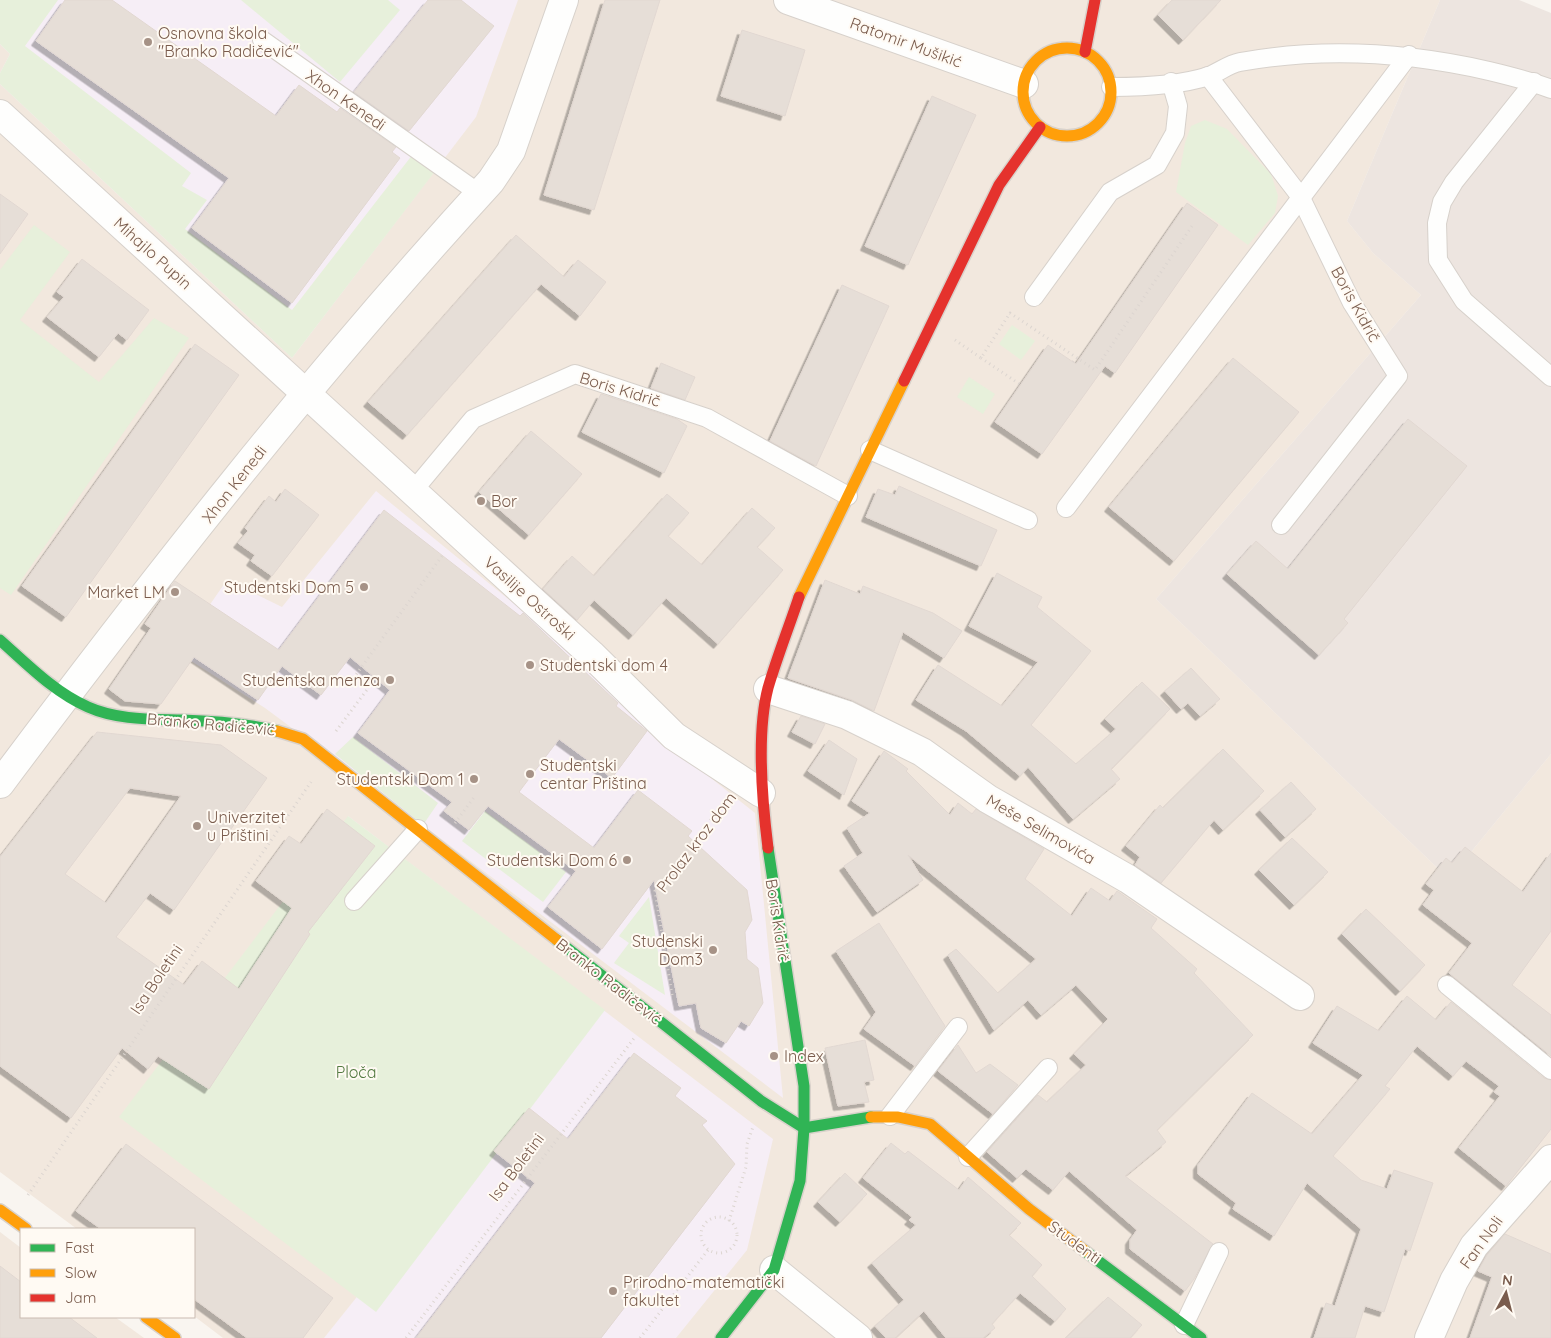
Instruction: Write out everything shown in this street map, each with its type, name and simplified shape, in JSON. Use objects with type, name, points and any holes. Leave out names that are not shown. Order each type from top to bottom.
[{"type":"main road","points":[[1085,52],[1095,0]]},
{"type":"main road","points":[[1063,48],[1085,52],[1098,60],[1107,73],[1111,87],[1110,103],[1104,117],[1086,132],[1074,136],[1062,136],[1040,127],[1026,108],[1024,84],[1027,73],[1042,56],[1063,48]]},
{"type":"main road","name":"Boris Kidrič","points":[[721,1338],[774,1270],[800,1181],[804,1128],[804,1086],[800,1053],[774,901],[751,787],[763,732],[768,689],[800,595],[870,450],[999,185],[1040,127]]},
{"type":"main road","name":"Branko Radičević","points":[[0,640],[66,696],[90,708],[150,720],[219,722],[279,729],[303,739],[761,1101],[804,1128]]},
{"type":"main road","name":"Studenti","points":[[804,1128],[859,1117],[890,1116],[911,1117],[930,1124],[1029,1209],[1201,1338]]},
{"type":"main road","points":[[0,1210],[25,1228]]},
{"type":"main road","points":[[147,1318],[175,1338]]},
{"type":"street","name":"Xhon Kenedi","points":[[0,784],[66,696],[305,393],[491,181],[511,151],[564,0]]},
{"type":"street","name":"Ratomir Mušikić","points":[[788,0],[1024,84]]},
{"type":"street","name":"Mihajlo Pupin","points":[[0,114],[305,393]]},
{"type":"street","name":"Vasilije Ostroški","points":[[305,393],[591,654],[674,736],[751,787]]},
{"type":"street","name":"Meše Selimovića","points":[[768,689],[847,715],[922,752],[988,799],[1128,879],[1300,996]]},
{"type":"street","name":"Fan Noli","points":[[1429,1338],[1454,1281],[1474,1246],[1551,1159]]},
{"type":"street","points":[[774,1270],[858,1338]]},
{"type":"lane","name":"Xhon Kenedi","points":[[262,40],[480,194]]},
{"type":"lane","points":[[1111,87],[1146,87],[1208,76],[1237,62],[1310,52],[1409,55],[1534,82],[1551,89]]},
{"type":"lane","points":[[1066,508],[1300,196],[1409,55]]},
{"type":"lane","name":"Boris Kidrič","points":[[1208,76],[1300,196],[1352,303],[1398,376],[1281,525]]},
{"type":"lane","points":[[1034,297],[1110,192],[1157,165],[1175,133],[1178,106],[1171,82]]},
{"type":"lane","points":[[1534,82],[1454,182],[1442,202],[1437,223],[1438,260],[1464,301],[1551,377]]},
{"type":"lane","name":"Boris Kidrič","points":[[413,491],[473,418],[575,374],[708,418],[848,496]]},
{"type":"lane","points":[[870,450],[1028,520]]},
{"type":"lane","points":[[354,901],[418,829]]},
{"type":"lane","points":[[1447,985],[1551,1070]]},
{"type":"lane","points":[[890,1116],[958,1027]]},
{"type":"lane","points":[[968,1156],[1048,1068]]},
{"type":"lane","points":[[1184,1325],[1219,1252]]},
{"type":"path","points":[[981,358],[1010,313],[1095,370],[1194,223]]},
{"type":"path","points":[[974,354],[1021,385]]},
{"type":"path","points":[[1073,362],[1076,358]]},
{"type":"path","name":"Isa Boletini","points":[[12,1218],[369,687],[355,676],[458,533]]},
{"type":"path","name":"Prolaz kroz dom","points":[[654,1016],[672,995],[654,891],[751,787]]},
{"type":"path","points":[[457,821],[475,796]]},
{"type":"path","name":"Isa Boletini","points":[[406,1338],[654,1016]]},
{"type":"path","points":[[729,1221],[746,1167],[747,1144],[761,1101]]},
{"type":"path","points":[[718,1217],[729,1221],[736,1230],[736,1242],[722,1253],[708,1250],[701,1237],[704,1226],[708,1221],[718,1217]]},
{"type":"path","points":[[640,1338],[708,1250]]},
{"type":"shaded area","points":[[0,0],[1440,0],[1347,221],[1373,253],[1421,295],[1156,599],[1449,879],[1551,754],[1551,1338],[223,1338],[195,1317],[195,1228],[76,1228],[0,1172]]},
{"type":"shaded area","points":[[0,0],[518,0],[476,117],[292,358],[0,84],[0,73],[10,54],[0,44]]},
{"type":"shaded area","points":[[1440,0],[1519,0],[1551,13],[1551,754],[1449,879],[1156,599],[1421,295],[1373,253],[1347,221]]},
{"type":"shaded area","name":"Studentski centar Priština","points":[[376,491],[610,682],[658,736],[755,813],[783,1098],[423,825],[265,708],[177,652],[227,580],[282,607]]},
{"type":"shaded area","points":[[348,816],[773,1139],[747,1250],[676,1338],[324,1338],[360,1293]]},
{"type":"shaded area","points":[[0,1232],[20,1247],[20,1318],[116,1318],[144,1338],[0,1338]]},
{"type":"green space","points":[[0,0],[58,0],[25,46],[191,173],[182,186],[207,200],[185,229],[292,310],[413,154],[436,170],[292,358],[0,84],[0,73],[10,54],[0,44]]},
{"type":"green space","points":[[241,0],[388,0],[400,10],[340,82]]},
{"type":"green space","points":[[1205,120],[1227,129],[1271,174],[1278,196],[1275,213],[1248,245],[1176,192],[1185,143],[1191,126]]},
{"type":"green space","points":[[34,225],[70,252],[20,320],[99,382],[154,318],[189,338],[11,595],[0,588],[0,270]]},
{"type":"green space","points":[[1012,325],[1035,341],[1021,360],[999,344]]},
{"type":"green space","points":[[969,377],[995,394],[983,414],[957,397]]},
{"type":"green space","points":[[353,737],[438,803],[423,825],[335,754]]},
{"type":"green space","points":[[485,811],[566,872],[543,902],[462,841]]},
{"type":"green space","name":"Ploča","points":[[348,816],[605,1010],[376,1312],[119,1117]]},
{"type":"green space","points":[[649,897],[665,995],[614,963],[629,943],[619,936]]},
{"type":"building","points":[[65,0],[112,0],[276,116],[299,85],[337,112],[340,108],[396,147],[392,152],[400,158],[292,303],[192,228],[229,178],[36,41]]},
{"type":"building","points":[[428,0],[461,0],[494,26],[409,131],[354,92]]},
{"type":"building","points":[[605,0],[660,0],[594,210],[544,195]]},
{"type":"building","points":[[1172,0],[1221,0],[1183,40],[1158,15]]},
{"type":"building","points":[[742,30],[805,50],[785,116],[721,96]]},
{"type":"building","points":[[932,96],[976,115],[908,265],[865,246]]},
{"type":"building","points":[[0,194],[28,214],[0,254]]},
{"type":"building","points":[[1187,203],[1218,225],[1115,373],[1105,366],[1042,454],[995,422],[1048,345],[1076,364]]},
{"type":"building","points":[[516,235],[564,277],[578,260],[606,282],[580,316],[541,284],[407,435],[368,402]]},
{"type":"building","points":[[82,259],[149,310],[127,340],[118,333],[99,357],[47,317],[64,297],[57,292]]},
{"type":"building","points":[[842,285],[889,306],[816,466],[770,441]]},
{"type":"building","points":[[195,344],[239,375],[66,617],[22,586]]},
{"type":"building","points":[[1233,358],[1299,412],[1174,561],[1109,507]]},
{"type":"building","points":[[661,363],[695,377],[685,400],[651,388]]},
{"type":"building","points":[[601,394],[677,419],[687,426],[664,473],[582,432]]},
{"type":"building","points":[[1408,419],[1467,466],[1344,619],[1348,623],[1319,655],[1227,574],[1256,541],[1288,569]]},
{"type":"building","points":[[531,431],[582,474],[529,535],[479,492]]},
{"type":"building","points":[[899,486],[997,530],[981,566],[866,517],[878,489],[895,495]]},
{"type":"building","points":[[285,489],[319,515],[272,576],[251,561],[255,555],[238,543],[248,531],[245,528],[269,496],[276,502]]},
{"type":"building","points":[[667,494],[689,513],[668,536],[702,565],[752,508],[775,528],[757,547],[783,570],[718,644],[666,598],[633,635],[594,600],[577,620],[543,589],[572,556],[594,576]]},
{"type":"building","name":"Studentski centar Priština","points":[[384,510],[520,616],[523,613],[618,703],[616,706],[647,731],[612,778],[559,739],[519,792],[594,848],[638,790],[692,831],[688,836],[747,890],[752,920],[745,932],[747,959],[758,968],[763,1003],[749,1026],[741,1021],[726,1043],[701,1028],[696,1003],[679,1006],[654,880],[602,949],[548,907],[576,871],[488,806],[469,830],[444,811],[452,802],[358,733],[390,690],[350,657],[321,695],[282,666],[258,700],[194,657],[161,704],[125,701],[109,689],[151,628],[145,624],[175,581],[279,650]]},
{"type":"building","points":[[997,573],[1042,597],[1037,607],[1091,651],[1031,725],[1076,764],[1116,729],[1105,719],[1142,682],[1170,709],[1111,769],[1120,779],[1073,819],[1028,767],[1020,776],[966,731],[916,700],[938,665],[1002,706],[1038,662],[969,626]]},
{"type":"building","points":[[825,580],[860,594],[863,586],[933,613],[962,631],[944,658],[903,632],[874,711],[852,700],[788,678]]},
{"type":"building","points":[[1191,668],[1220,699],[1200,716],[1188,703],[1181,709],[1165,691]]},
{"type":"building","points":[[801,716],[825,724],[815,744],[792,732]]},
{"type":"building","points":[[97,732],[221,745],[267,778],[174,910],[150,893],[116,937],[184,985],[202,961],[239,989],[292,908],[256,881],[289,836],[301,844],[327,809],[375,846],[308,932],[310,934],[209,1089],[158,1056],[148,1069],[122,1048],[71,1118],[0,1066],[0,857]],"holes":[[[130,788],[181,796],[106,903],[65,874]]]},
{"type":"building","points":[[829,740],[857,759],[844,795],[808,771]]},
{"type":"building","points":[[1223,749],[1264,791],[1223,830],[1214,820],[1161,883],[1135,865],[1140,857],[1126,846],[1160,805],[1163,808]]},
{"type":"building","points":[[884,751],[908,769],[906,771],[950,815],[958,803],[972,814],[976,809],[1044,849],[1025,879],[1072,916],[1091,888],[1110,901],[1117,891],[1157,919],[1151,928],[1197,969],[1194,973],[1253,1035],[1157,1130],[1166,1142],[1125,1176],[1213,1244],[1194,1279],[1185,1291],[1130,1249],[1130,1240],[1137,1230],[1069,1171],[1053,1190],[1026,1169],[1017,1178],[987,1152],[1038,1095],[1047,1102],[1086,1065],[1074,1054],[1108,1019],[1076,985],[1041,1015],[1028,1000],[994,1030],[948,955],[956,949],[998,993],[1036,959],[908,855],[923,880],[877,912],[844,866],[863,853],[847,828],[870,813],[852,801]]},
{"type":"building","points":[[1291,782],[1316,809],[1285,837],[1260,810]]},
{"type":"building","points":[[1292,838],[1328,872],[1294,905],[1259,870]]},
{"type":"building","points":[[1465,847],[1523,892],[1551,853],[1551,931],[1512,985],[1551,1015],[1551,1056],[1449,973],[1472,943],[1423,905],[1434,890],[1426,884],[1446,858],[1452,863]]},
{"type":"building","points":[[1366,909],[1425,965],[1400,991],[1342,934]]},
{"type":"building","points":[[879,923],[945,1026],[915,1066],[864,1029],[876,1012],[836,951]]},
{"type":"building","points":[[1407,996],[1436,1020],[1451,1002],[1544,1078],[1551,1080],[1551,1129],[1506,1186],[1459,1148],[1500,1096],[1494,1092],[1499,1086],[1466,1061],[1453,1076],[1417,1046],[1385,1086],[1390,1089],[1333,1156],[1361,1180],[1387,1189],[1394,1170],[1433,1183],[1410,1251],[1405,1249],[1384,1312],[1365,1306],[1355,1338],[1314,1338],[1326,1303],[1335,1306],[1361,1229],[1307,1183],[1274,1236],[1233,1209],[1236,1203],[1198,1174],[1198,1165],[1252,1093],[1312,1134],[1363,1075],[1313,1043],[1337,1006],[1379,1031]]},
{"type":"building","points":[[865,1040],[874,1080],[864,1082],[869,1102],[838,1106],[825,1048]]},
{"type":"building","points":[[958,1045],[976,1073],[990,1064],[1018,1085],[993,1114],[938,1071]]},
{"type":"building","points":[[634,1053],[681,1088],[675,1096],[707,1121],[702,1125],[735,1164],[601,1338],[416,1338],[535,1183],[494,1151],[529,1108],[568,1139]]},
{"type":"building","points":[[891,1143],[905,1154],[908,1151],[959,1190],[968,1177],[1021,1223],[1009,1235],[1042,1265],[1032,1276],[1066,1309],[1055,1321],[1020,1293],[992,1324],[995,1328],[983,1338],[946,1338],[924,1311],[895,1338],[886,1338],[875,1326],[904,1300],[872,1263],[916,1225],[909,1220],[912,1217],[863,1178]]},
{"type":"building","points":[[126,1144],[333,1298],[303,1338],[247,1338],[195,1300],[195,1228],[100,1228],[76,1211]]},
{"type":"building","points":[[845,1173],[867,1194],[840,1222],[818,1202]]},
{"type":"building","points":[[1505,1234],[1551,1254],[1551,1338],[1470,1338],[1492,1277],[1478,1271],[1487,1255]]},
{"type":"building","points":[[0,1266],[20,1281],[20,1318],[70,1318],[97,1338],[0,1338]]},
{"type":"building","points":[[1108,1297],[1142,1325],[1130,1338],[1066,1338]]},
{"type":"traffic: fast","points":[[0,640],[52,686],[76,701],[99,711],[122,717],[230,723],[277,731]]},
{"type":"traffic: fast","points":[[721,1338],[774,1270],[800,1181],[804,1128],[804,1086],[768,848]]},
{"type":"traffic: fast","points":[[557,940],[761,1101],[804,1128],[871,1117]]},
{"type":"traffic: fast","points":[[1085,1251],[1201,1338]]},
{"type":"traffic: slow","points":[[1067,48],[1084,52],[1098,61],[1107,75],[1111,92],[1107,109],[1098,123],[1084,132],[1067,136],[1050,132],[1036,123],[1027,109],[1023,92],[1027,75],[1036,61],[1050,52],[1067,48]]},
{"type":"traffic: slow","points":[[799,597],[904,381]]},
{"type":"traffic: slow","points":[[277,731],[303,739],[557,940]]},
{"type":"traffic: slow","points":[[871,1117],[898,1117],[930,1124],[1029,1209],[1085,1251]]},
{"type":"traffic: slow","points":[[0,1210],[25,1228]]},
{"type":"traffic: slow","points":[[147,1318],[175,1338]]},
{"type":"traffic: jam","points":[[1085,52],[1095,0]]},
{"type":"traffic: jam","points":[[904,381],[999,185],[1040,127]]},
{"type":"traffic: jam","points":[[768,848],[761,767],[764,706],[768,688],[799,597]]},
{"type":"place","name":"Osnovna škola \"Branko Radičević\"","points":[[148,42]]},
{"type":"place","name":"Bor","points":[[481,501]]},
{"type":"place","name":"Studentski Dom 5","points":[[364,587]]},
{"type":"place","name":"Market LM","points":[[175,592]]},
{"type":"place","name":"Studentski dom 4","points":[[530,665]]},
{"type":"place","name":"Studentska menza","points":[[390,680]]},
{"type":"place","name":"Studentski centar Priština","points":[[530,774]]},
{"type":"place","name":"Studentski Dom 1","points":[[474,779]]},
{"type":"place","name":"Univerzitet u Prištini","points":[[197,826]]},
{"type":"place","name":"Studentski Dom 6","points":[[627,860]]},
{"type":"place","name":"Studenski Dom3","points":[[713,950]]},
{"type":"place","name":"Index","points":[[774,1056]]},
{"type":"place","name":"Prirodno-matematički fakultet","points":[[613,1291]]}]
